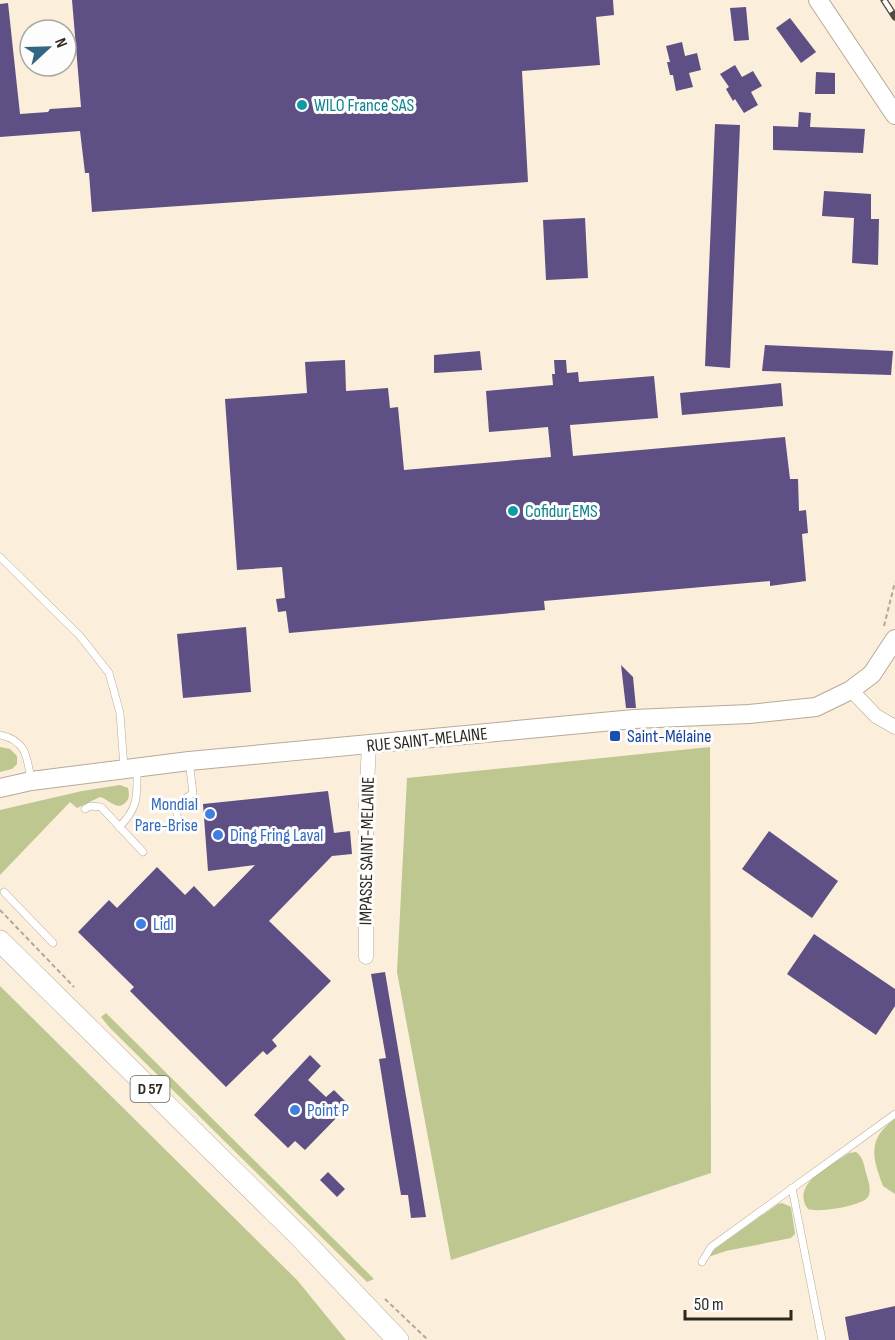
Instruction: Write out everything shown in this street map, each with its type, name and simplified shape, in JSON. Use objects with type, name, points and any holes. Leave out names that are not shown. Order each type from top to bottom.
[{"type":"main road","points":[[818,0],[895,115]]},
{"type":"main road","name":"RUE SAINT-MELAINE","points":[[0,788],[31,781],[189,761],[369,746],[634,719],[749,714],[816,707],[851,690],[872,674],[888,637]]},
{"type":"main road","name":"D 57","points":[[0,941],[300,1237],[411,1340]]},
{"type":"main road","name":"D 57","points":[[300,1237],[398,1340]]},
{"type":"street","points":[[851,690],[876,716],[895,728]]},
{"type":"street","name":"IMPASSE SAINT-MELAINE","points":[[366,957],[366,805],[369,746]]},
{"type":"lane","points":[[0,557],[80,636],[109,673],[120,713],[137,799],[134,810],[119,827]]},
{"type":"lane","points":[[0,735],[14,740],[25,750],[31,781]]},
{"type":"lane","points":[[178,824],[176,805],[193,793],[189,761]]},
{"type":"lane","points":[[85,809],[90,806],[101,807],[143,852]]},
{"type":"lane","points":[[4,892],[53,943]]},
{"type":"lane","points":[[702,1262],[711,1247],[895,1114]]},
{"type":"lane","points":[[792,1188],[822,1340]]},
{"type":"path","points":[[888,637],[895,582]]},
{"type":"green space","points":[[0,747],[10,749],[17,756],[17,764],[12,769],[0,772]]},
{"type":"green space","points":[[710,747],[711,1173],[451,1260],[397,972],[407,778]]},
{"type":"green space","points":[[120,785],[128,788],[129,792],[128,799],[123,805],[116,805],[100,797],[77,808],[70,802],[0,875],[0,810],[82,791]]},
{"type":"green space","points":[[0,986],[297,1280],[346,1340],[0,1340]]},
{"type":"green space","points":[[106,1013],[374,1279],[367,1282],[110,1028],[101,1017]]},
{"type":"green space","points":[[895,1119],[895,1194],[883,1186],[876,1166],[874,1149],[880,1134]]},
{"type":"green space","points":[[856,1152],[863,1161],[869,1182],[868,1197],[858,1203],[840,1208],[808,1209],[804,1200],[804,1191],[809,1183],[833,1163],[849,1153]]},
{"type":"green space","points":[[782,1203],[791,1207],[795,1234],[791,1238],[726,1251],[708,1257],[715,1249]]},
{"type":"building","name":"WILO France SAS","points":[[72,0],[613,0],[614,15],[596,17],[600,65],[522,71],[528,182],[92,212],[89,173],[85,173],[80,131],[0,137],[0,4],[8,3],[20,114],[81,107],[78,18],[74,18]]},
{"type":"building","points":[[746,7],[749,40],[734,41],[730,8]]},
{"type":"building","points":[[790,18],[816,52],[801,63],[776,28]]},
{"type":"building","points":[[682,42],[685,56],[697,53],[701,70],[689,73],[693,87],[676,91],[673,75],[670,75],[667,62],[670,62],[666,46]]},
{"type":"building","points":[[735,65],[742,77],[753,71],[762,86],[751,92],[758,105],[744,113],[735,99],[733,101],[726,89],[729,87],[720,74]]},
{"type":"building","points":[[816,72],[835,73],[835,94],[815,94]]},
{"type":"building","points":[[799,112],[811,113],[810,127],[865,129],[863,153],[773,150],[773,126],[798,127]]},
{"type":"building","points":[[715,124],[740,125],[730,368],[705,366]]},
{"type":"building","points":[[824,191],[871,194],[871,219],[879,219],[878,265],[852,263],[854,218],[822,216]]},
{"type":"building","points":[[585,218],[588,278],[546,280],[543,220]]},
{"type":"building","points":[[765,345],[893,351],[891,375],[762,371]]},
{"type":"building","points":[[480,351],[482,370],[434,373],[434,355]]},
{"type":"building","name":"Cofidur EMS","points":[[345,360],[346,391],[388,388],[390,408],[398,407],[404,470],[551,457],[548,427],[489,432],[486,391],[553,385],[554,360],[566,360],[567,373],[578,372],[579,382],[654,376],[658,418],[570,425],[573,456],[785,437],[790,479],[798,479],[799,511],[806,510],[808,533],[802,534],[806,581],[770,586],[770,581],[544,601],[545,610],[289,633],[286,611],[278,612],[276,599],[285,598],[282,567],[237,570],[225,399],[307,393],[305,362]]},
{"type":"building","points":[[781,383],[783,406],[682,415],[680,393]]},
{"type":"building","points":[[246,627],[251,692],[183,698],[177,634]]},
{"type":"building","points":[[621,665],[633,677],[636,708],[626,708]]},
{"type":"building","points":[[328,791],[334,833],[350,831],[352,854],[332,856],[269,921],[331,981],[272,1040],[277,1046],[267,1055],[263,1051],[226,1087],[130,991],[134,987],[78,932],[109,900],[117,908],[157,867],[185,895],[194,886],[214,907],[255,865],[208,871],[203,804]]},
{"type":"building","points":[[769,831],[838,881],[812,918],[742,869]]},
{"type":"building","points":[[814,934],[895,989],[895,1006],[876,1035],[787,974]]},
{"type":"building","points":[[385,972],[426,1217],[411,1218],[408,1195],[401,1195],[379,1059],[386,1058],[371,974]]},
{"type":"building","points":[[310,1055],[321,1066],[308,1080],[326,1097],[334,1090],[349,1105],[305,1150],[295,1141],[288,1148],[254,1115]]},
{"type":"building","points":[[328,1172],[345,1189],[337,1197],[320,1180]]},
{"type":"building","points":[[895,1306],[895,1340],[849,1340],[845,1317]]},
{"type":"railway","points":[[884,0],[895,17]]},
{"type":"place","name":"WILO France SAS","points":[[302,105]]},
{"type":"place","name":"Cofidur EMS","points":[[513,511]]},
{"type":"place","name":"Saint-Mélaine","points":[[615,736]]},
{"type":"place","name":"Mondial Pare-Brise","points":[[210,814]]},
{"type":"place","name":"Ding Fring Laval","points":[[218,835]]},
{"type":"place","name":"Lidl","points":[[141,924]]},
{"type":"place","name":"Point P","points":[[295,1110]]}]
